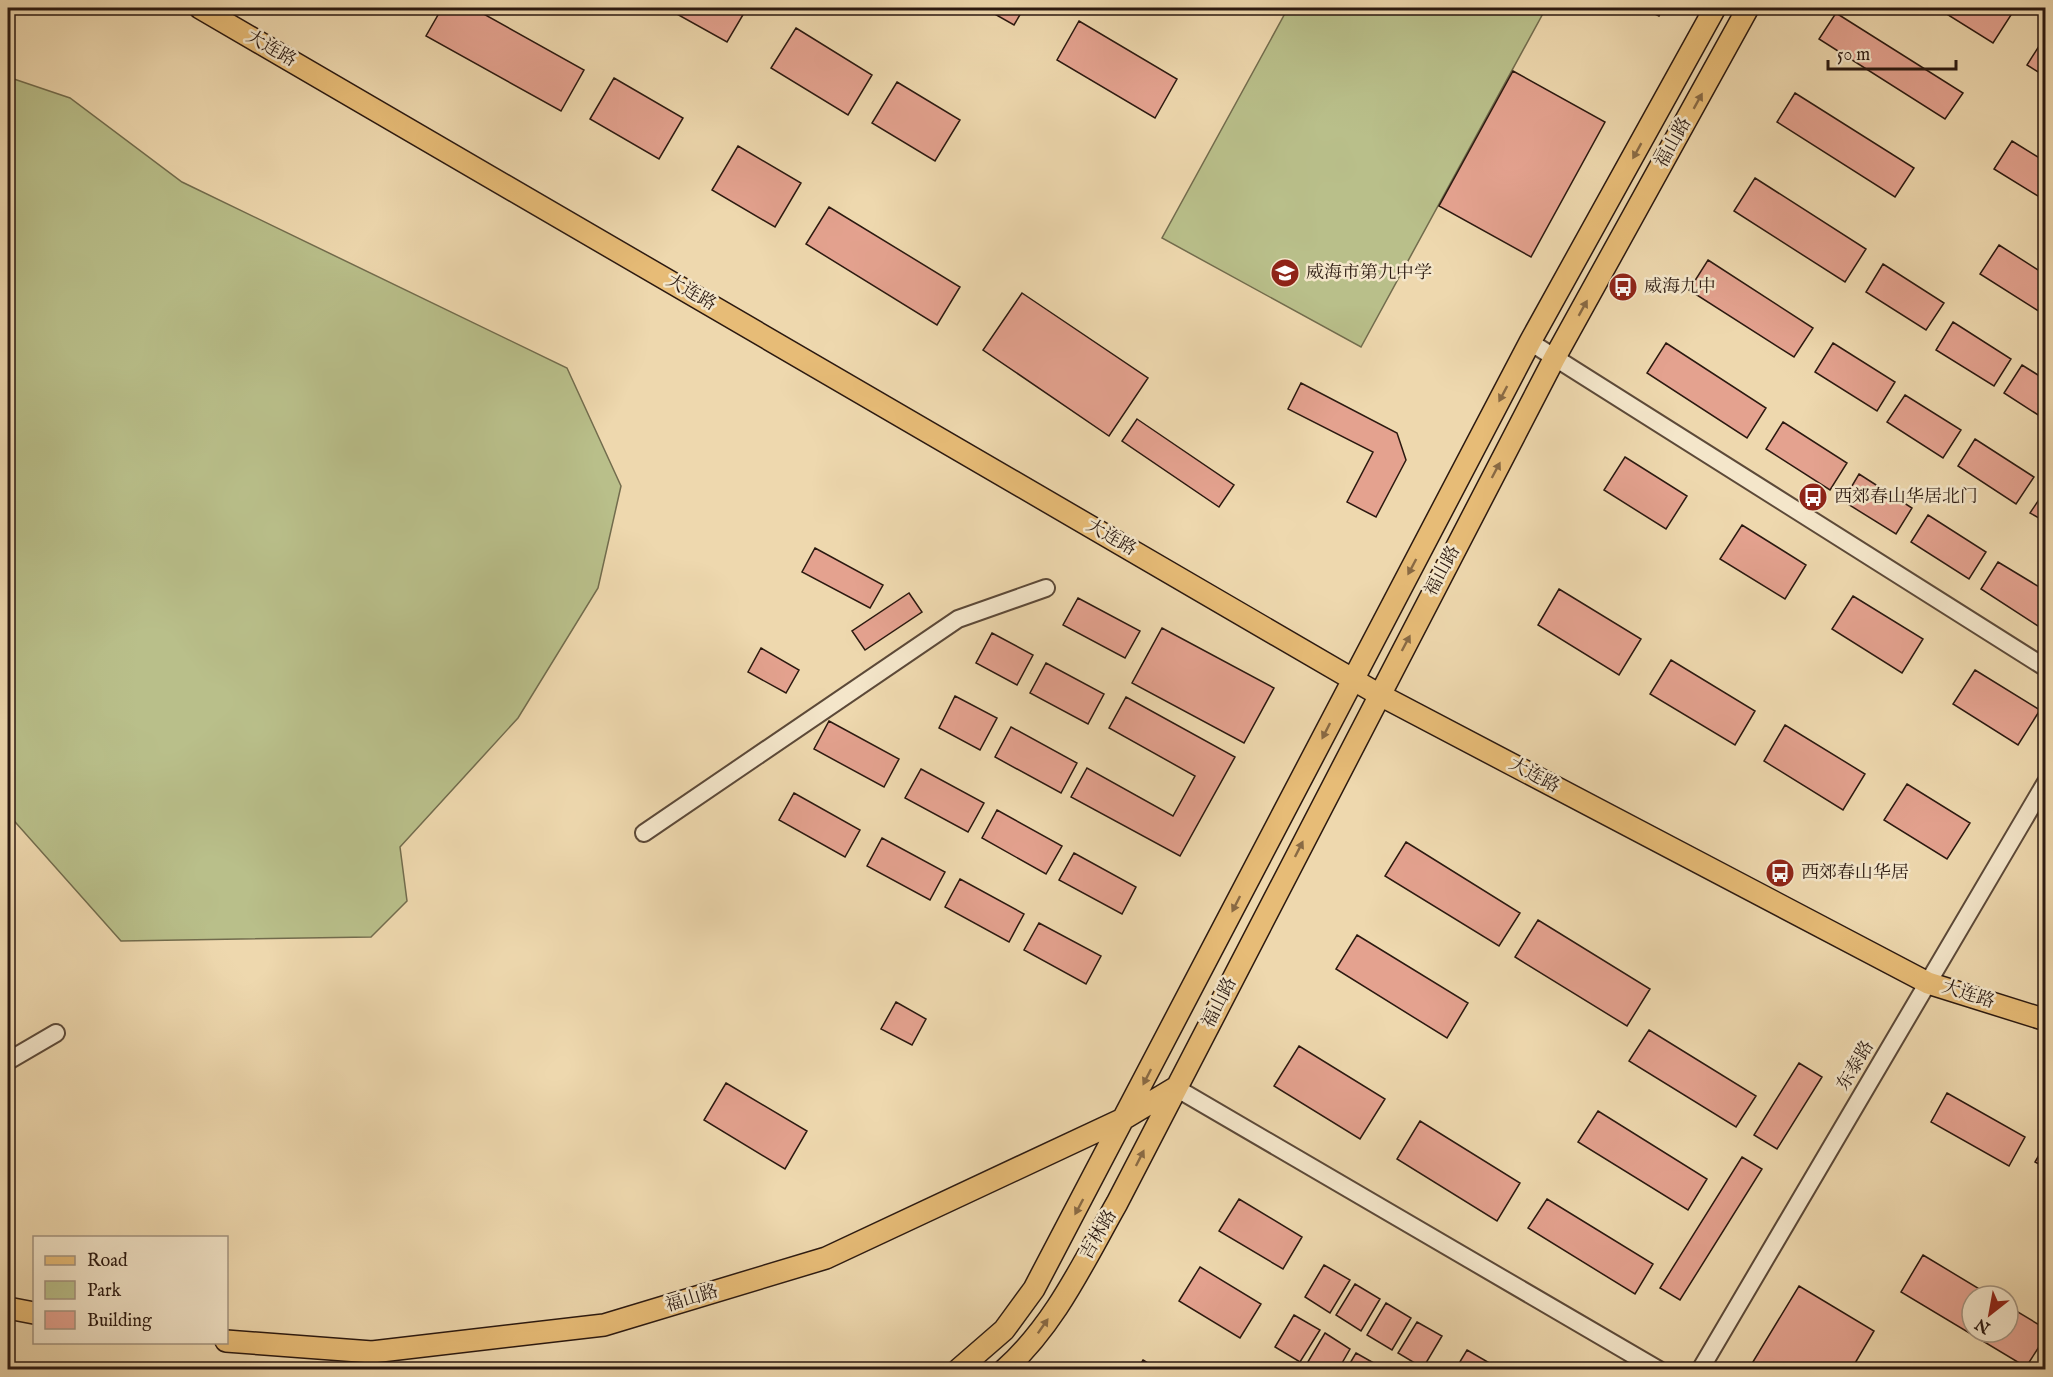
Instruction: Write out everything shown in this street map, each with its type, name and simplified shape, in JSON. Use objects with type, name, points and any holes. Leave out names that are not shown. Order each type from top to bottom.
[{"type":"main road","name":"大连路","points":[[201,8],[1378,694],[1928,983],[2046,1020]]},
{"type":"main road","name":"福山路","points":[[1125,1118],[1530,342],[1715,8]]},
{"type":"main road","name":"福山路","points":[[228,1341],[372,1352],[604,1325],[826,1258],[1125,1118],[1176,1088],[1378,694],[1554,359],[1748,8]]},
{"type":"main road","name":"吉林路","points":[[1004,1370],[1027,1349],[1058,1305],[1117,1203],[1176,1088]]},
{"type":"main road","name":"吉林路","points":[[958,1370],[1004,1330],[1034,1289],[1125,1118]]},
{"type":"main road","points":[[8,1308],[33,1313]]},
{"type":"street","points":[[1530,342],[2046,668]]},
{"type":"street","points":[[644,833],[957,619],[1046,588]]},
{"type":"street","name":"东泰路","points":[[1700,1370],[2046,782]]},
{"type":"street","points":[[8,1061],[56,1033]]},
{"type":"street","points":[[1176,1088],[1659,1370]]},
{"type":"green space","points":[[1288,8],[1546,8],[1361,347],[1162,238]]},
{"type":"green space","points":[[8,77],[70,98],[182,182],[567,368],[621,486],[598,588],[518,718],[400,847],[407,901],[371,937],[121,941],[8,814]]},
{"type":"building","points":[[442,8],[473,8],[584,70],[561,111],[426,36]]},
{"type":"building","points":[[666,8],[747,8],[727,42]]},
{"type":"building","points":[[984,8],[1024,8],[1014,25]]},
{"type":"building","points":[[1642,8],[1663,8],[1659,16]]},
{"type":"building","points":[[1937,8],[2000,8],[2011,15],[1993,43]]},
{"type":"building","points":[[1836,13],[1963,93],[1945,119],[1819,39]]},
{"type":"building","points":[[1079,21],[1177,79],[1155,118],[1057,60]]},
{"type":"building","points":[[796,28],[872,75],[848,115],[771,68]]},
{"type":"building","points":[[2046,35],[2046,77],[2027,65]]},
{"type":"building","points":[[1513,71],[1605,122],[1531,257],[1439,206]]},
{"type":"building","points":[[614,78],[683,118],[659,159],[590,119]]},
{"type":"building","points":[[897,82],[960,120],[935,161],[872,123]]},
{"type":"building","points":[[1795,93],[1914,168],[1895,197],[1777,122]]},
{"type":"building","points":[[2012,141],[2046,162],[2046,201],[1994,169]]},
{"type":"building","points":[[738,146],[801,183],[775,227],[712,190]]},
{"type":"building","points":[[1755,178],[1866,249],[1845,282],[1734,211]]},
{"type":"building","points":[[829,207],[960,287],[937,325],[806,244]]},
{"type":"building","points":[[1999,245],[2046,275],[2046,304],[2040,312],[1980,274]]},
{"type":"building","points":[[1708,260],[1813,328],[1794,357],[1689,290]]},
{"type":"building","points":[[1883,264],[1944,303],[1926,330],[1866,292]]},
{"type":"building","points":[[1022,293],[1148,378],[1109,436],[983,350]]},
{"type":"building","points":[[1953,322],[2011,359],[1994,386],[1936,350]]},
{"type":"building","points":[[1666,343],[1766,408],[1747,438],[1647,373]]},
{"type":"building","points":[[1833,343],[1895,382],[1877,411],[1815,372]]},
{"type":"building","points":[[2022,365],[2046,380],[2046,420],[2004,393]]},
{"type":"building","points":[[1301,383],[1397,433],[1406,460],[1376,517],[1347,502],[1373,452],[1288,409]]},
{"type":"building","points":[[1905,395],[1961,430],[1943,458],[1887,422]]},
{"type":"building","points":[[1137,419],[1234,485],[1219,507],[1122,441]]},
{"type":"building","points":[[1783,422],[1847,463],[1830,490],[1766,449]]},
{"type":"building","points":[[1975,439],[2034,477],[2016,504],[1958,466]]},
{"type":"building","points":[[1625,457],[1687,496],[1666,529],[1604,490]]},
{"type":"building","points":[[1859,474],[1912,508],[1896,534],[1843,501]]},
{"type":"building","points":[[2046,489],[2046,522],[2030,513]]},
{"type":"building","points":[[1928,515],[1986,552],[1969,579],[1911,542]]},
{"type":"building","points":[[1742,525],[1806,565],[1785,599],[1720,559]]},
{"type":"building","points":[[815,548],[883,585],[870,608],[802,572]]},
{"type":"building","points":[[1998,562],[2046,591],[2046,620],[2041,628],[1981,589]]},
{"type":"building","points":[[1559,589],[1641,639],[1619,675],[1538,625]]},
{"type":"building","points":[[909,593],[922,612],[865,650],[852,631]]},
{"type":"building","points":[[1853,596],[1923,639],[1902,673],[1832,629]]},
{"type":"building","points":[[1078,598],[1140,631],[1125,658],[1063,625]]},
{"type":"building","points":[[1162,628],[1274,688],[1244,743],[1132,683]]},
{"type":"building","points":[[992,633],[1033,655],[1017,685],[976,663]]},
{"type":"building","points":[[761,648],[799,670],[786,693],[748,672]]},
{"type":"building","points":[[1671,660],[1755,711],[1735,745],[1650,694]]},
{"type":"building","points":[[1046,663],[1104,694],[1088,724],[1030,693]]},
{"type":"building","points":[[1975,670],[2040,710],[2018,745],[1953,704]]},
{"type":"building","points":[[955,696],[997,718],[980,750],[939,728]]},
{"type":"building","points":[[1126,697],[1235,757],[1180,856],[1071,797],[1087,768],[1173,816],[1195,776],[1109,728]]},
{"type":"building","points":[[829,721],[899,759],[884,787],[814,749]]},
{"type":"building","points":[[1785,725],[1865,774],[1843,810],[1764,761]]},
{"type":"building","points":[[1011,727],[1077,763],[1061,793],[995,757]]},
{"type":"building","points":[[921,769],[984,803],[968,832],[905,798]]},
{"type":"building","points":[[1907,784],[1970,823],[1947,859],[1884,820]]},
{"type":"building","points":[[794,793],[860,830],[845,857],[779,820]]},
{"type":"building","points":[[997,810],[1062,846],[1046,874],[982,838]]},
{"type":"building","points":[[882,838],[945,872],[930,900],[867,866]]},
{"type":"building","points":[[1406,842],[1520,913],[1499,946],[1385,876]]},
{"type":"building","points":[[1074,853],[1136,887],[1122,914],[1059,880]]},
{"type":"building","points":[[960,879],[1024,914],[1009,942],[945,907]]},
{"type":"building","points":[[1538,920],[1650,989],[1627,1026],[1515,957]]},
{"type":"building","points":[[1039,923],[1101,956],[1086,984],[1024,950]]},
{"type":"building","points":[[1357,935],[1468,1003],[1447,1038],[1336,969]]},
{"type":"building","points":[[896,1002],[926,1019],[912,1045],[881,1029]]},
{"type":"building","points":[[1649,1030],[1756,1096],[1736,1127],[1629,1061]]},
{"type":"building","points":[[1299,1046],[1385,1099],[1360,1139],[1274,1086]]},
{"type":"building","points":[[1799,1063],[1822,1077],[1777,1149],[1754,1135]]},
{"type":"building","points":[[726,1083],[807,1131],[785,1169],[704,1120]]},
{"type":"building","points":[[1947,1093],[2025,1137],[2009,1166],[1931,1122]]},
{"type":"building","points":[[1598,1111],[1707,1179],[1688,1210],[1578,1142]]},
{"type":"building","points":[[1420,1121],[1520,1183],[1497,1221],[1397,1159]]},
{"type":"building","points":[[2046,1143],[2046,1168],[2035,1162]]},
{"type":"building","points":[[1742,1157],[1762,1169],[1680,1300],[1660,1288]]},
{"type":"building","points":[[1239,1199],[1302,1237],[1283,1269],[1219,1231]]},
{"type":"building","points":[[1547,1199],[1653,1264],[1635,1294],[1528,1228]]},
{"type":"building","points":[[1923,1255],[1971,1284],[1960,1284],[1960,1327],[1901,1292]]},
{"type":"building","points":[[1324,1265],[1350,1280],[1330,1313],[1305,1297]]},
{"type":"building","points":[[1200,1267],[1261,1304],[1240,1338],[1179,1301]]},
{"type":"building","points":[[1355,1284],[1380,1299],[1361,1331],[1336,1315]]},
{"type":"building","points":[[1799,1286],[1874,1331],[1851,1370],[1748,1370]]},
{"type":"building","points":[[1386,1303],[1411,1318],[1392,1350],[1367,1335]]},
{"type":"building","points":[[2020,1313],[2046,1329],[2046,1336],[2026,1367],[1988,1344],[2020,1344]]},
{"type":"building","points":[[1294,1315],[1320,1330],[1300,1362],[1275,1347]]},
{"type":"building","points":[[1417,1322],[1442,1336],[1423,1368],[1398,1353]]},
{"type":"building","points":[[1325,1333],[1350,1349],[1338,1370],[1313,1370],[1306,1365]]},
{"type":"building","points":[[1467,1350],[1493,1365],[1490,1370],[1455,1370]]},
{"type":"building","points":[[1356,1353],[1381,1367],[1379,1370],[1346,1370]]},
{"type":"building","points":[[1143,1360],[1159,1370],[1137,1370]]},
{"type":"place","name":"威海市第九中学","points":[[1285,273]]},
{"type":"place","name":"威海九中","points":[[1623,287]]},
{"type":"place","name":"西郊春山华居北门","points":[[1813,497]]},
{"type":"place","name":"西郊春山华居","points":[[1780,873]]}]
